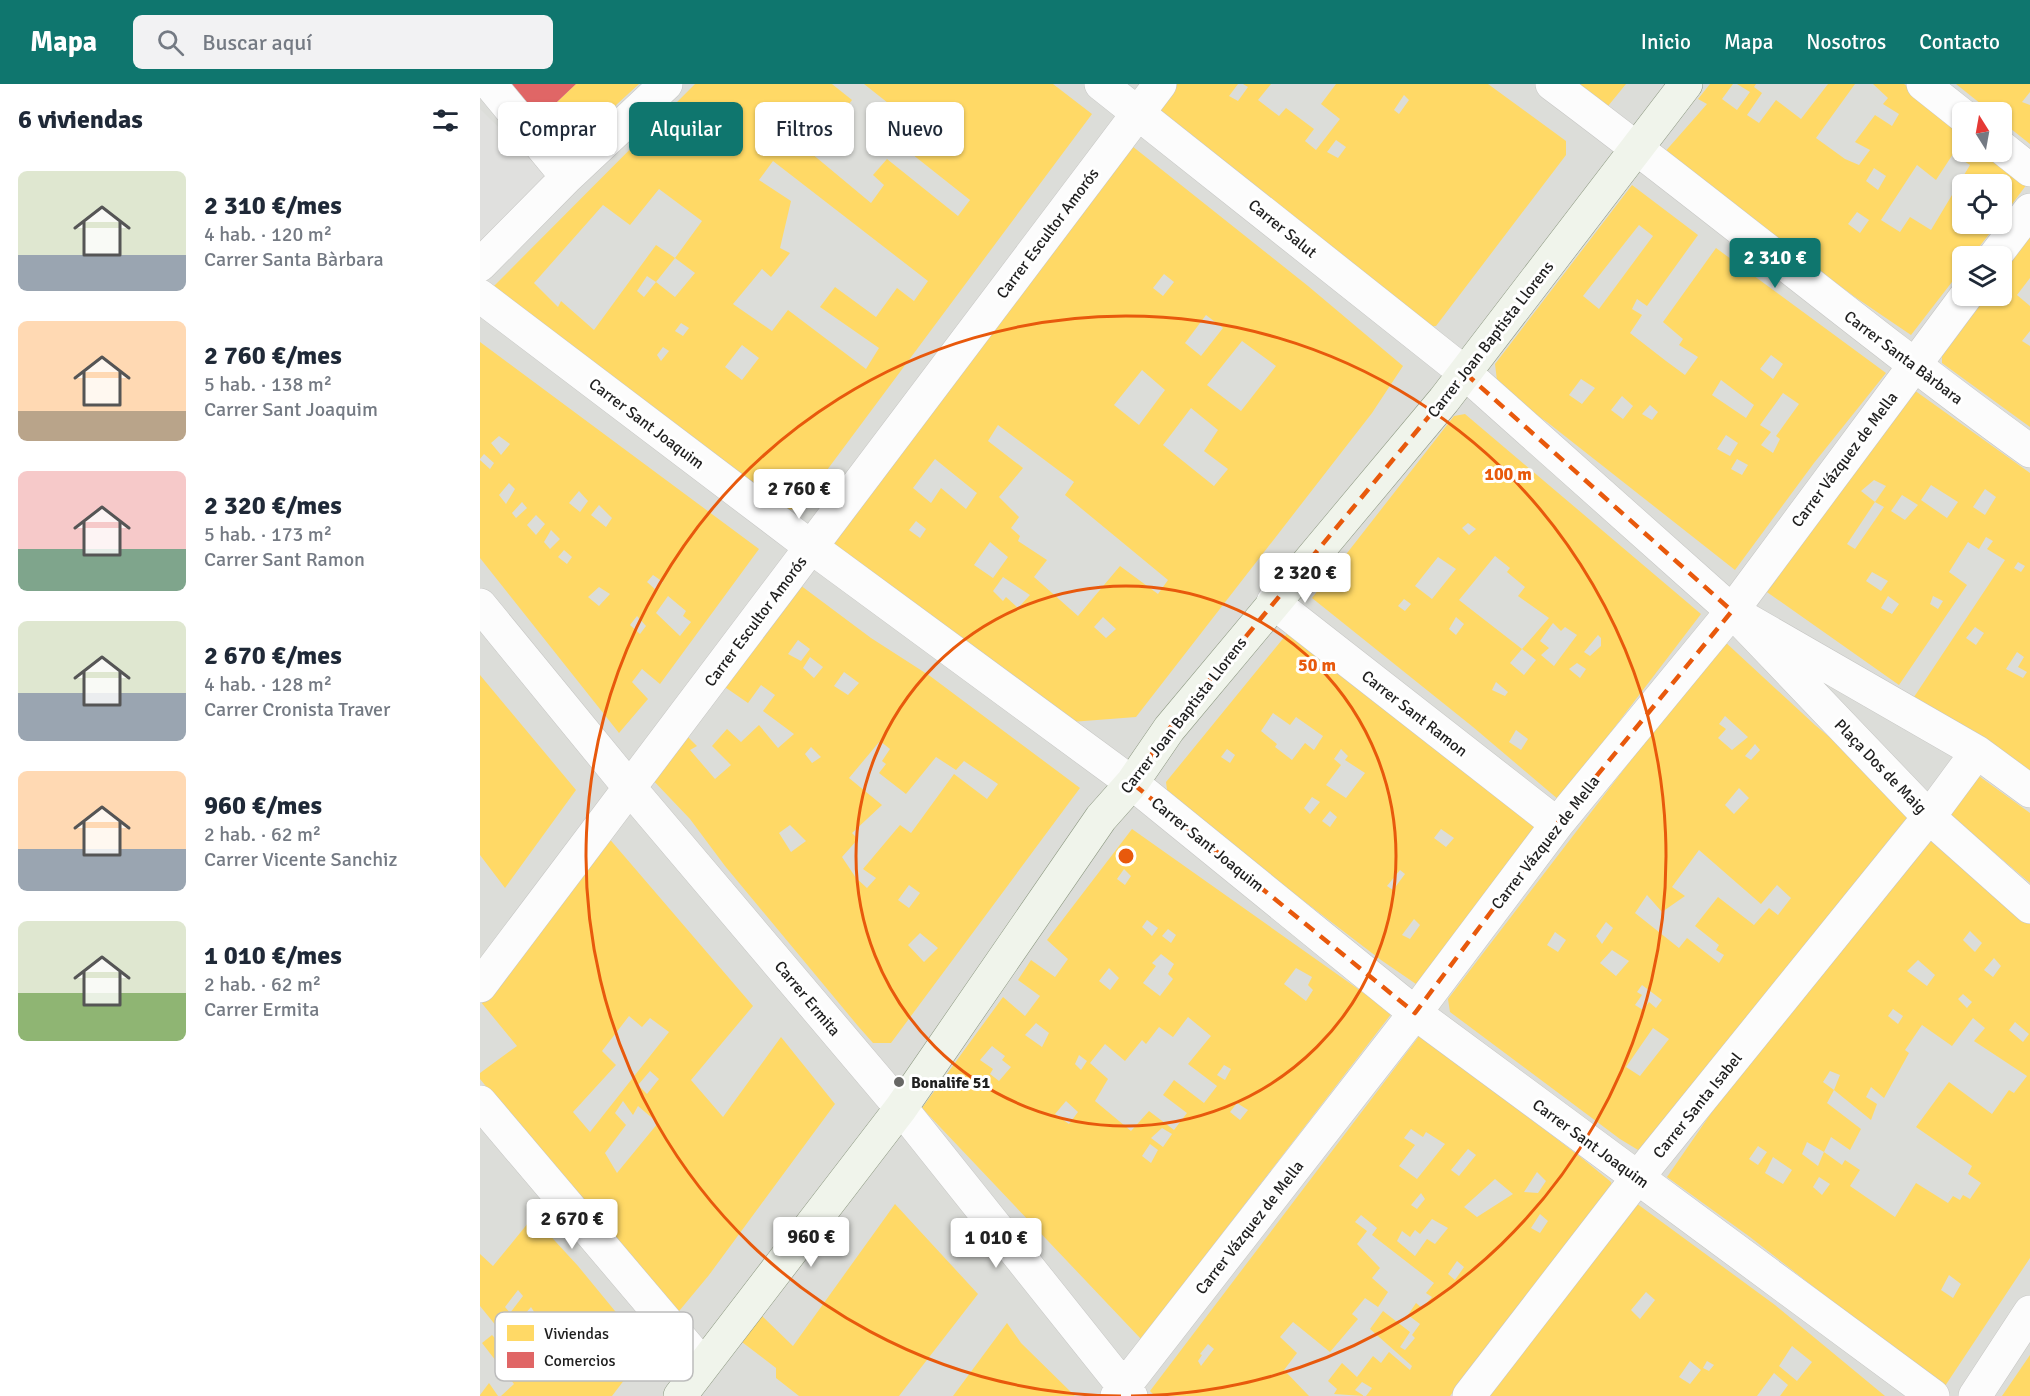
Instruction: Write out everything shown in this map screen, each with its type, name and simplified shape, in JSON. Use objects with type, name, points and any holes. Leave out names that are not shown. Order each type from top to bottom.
[{"type":"street","points":[[490,84],[567,177]]},
{"type":"street","points":[[480,266],[567,177],[666,84]]},
{"type":"street","name":"Carrer Salut","points":[[1101,84],[1465,373]]},
{"type":"street","name":"Carrer Escultor Amorós","points":[[480,986],[1160,84]]},
{"type":"street","name":"Carrer Santa Bàrbara","points":[[1552,84],[1637,148],[1913,366],[2030,451]]},
{"type":"street","name":"Carrer Joan Baptista Llorens","points":[[693,1378],[901,1108],[1101,818],[1132,783],[1169,729],[1465,373],[1686,84]]},
{"type":"street","points":[[1923,84],[1952,107]]},
{"type":"street","points":[[2012,156],[2030,170]]},
{"type":"street","points":[[2003,246],[2030,210]]},
{"type":"street","name":"Carrer Sant Joaquim","points":[[480,296],[811,547],[1132,783],[1415,1013],[1933,1396]]},
{"type":"street","name":"Carrer Vázquez de Mella","points":[[1124,1393],[1557,824],[1732,611],[1958,306]]},
{"type":"street","name":"Plaça Dos de Maig","points":[[1465,373],[1732,611],[1929,817],[1977,752],[1732,611]]},
{"type":"street","name":"Carrer Sant Ramon","points":[[1273,602],[1557,824]]},
{"type":"street","name":"Carrer Ermita","points":[[480,605],[629,787],[901,1108],[1124,1393]]},
{"type":"street","points":[[1977,752],[2030,791]]},
{"type":"street","points":[[1929,817],[2030,907]]},
{"type":"street","name":"Carrer Santa Isabel","points":[[1469,1396],[1638,1177],[1929,817]]},
{"type":"street","points":[[480,1102],[658,1312]]},
{"type":"street","points":[[1975,1396],[2030,1312]]},
{"type":"street","points":[[693,1353],[703,1365]]},
{"type":"street","name":"Carrer Joan Baptista Llorens","points":[[680,1396],[691,1381]]},
{"type":"highlighted area","points":[[1465,373],[1732,611],[1557,824],[1415,1013],[1132,783],[1169,729]]},
{"type":"shaded area","points":[[480,84],[2030,84],[2030,1396],[480,1396]]},
{"type":"shaded area","points":[[480,109],[498,127],[498,156],[528,156],[551,179],[480,243]]},
{"type":"building: Viviendas","points":[[576,84],[639,84],[617,104],[617,102],[557,102]]},
{"type":"building: Viviendas","points":[[695,84],[832,84],[852,100],[850,102],[755,102],[755,156],[815,156],[871,203],[884,185],[873,175],[887,159],[958,216],[970,200],[914,156],[964,156],[964,102],[887,102],[864,84],[1053,84],[1092,114],[798,509],[783,510],[489,291],[629,150],[629,156],[743,156],[743,102],[677,102]],"holes":[[[773,161],[928,281],[914,301],[897,288],[876,317],[835,287],[820,307],[879,348],[866,369],[788,310],[772,331],[733,304],[762,269],[771,277],[790,253],[780,248],[791,201],[759,180]],[[659,189],[702,221],[675,258],[656,245],[594,330],[561,301],[558,307],[534,283],[603,205],[630,225]],[[675,258],[695,273],[675,297],[656,282]],[[647,276],[656,282],[644,297],[637,291]],[[681,323],[689,328],[683,336],[675,331]],[[742,345],[759,358],[742,380],[725,367]],[[663,347],[669,351],[661,361],[657,355]]]},
{"type":"building: Viviendas","points":[[1177,84],[1238,84],[1229,96],[1238,101],[1248,87],[1243,84],[1271,84],[1258,100],[1279,116],[1286,108],[1314,129],[1305,141],[1316,150],[1340,119],[1321,104],[1336,84],[1488,84],[1566,141],[1566,155],[1436,326],[1424,327],[1158,109]],"holes":[[[1404,95],[1409,100],[1399,114],[1394,110]],[[1336,140],[1346,147],[1338,158],[1327,152]]]},
{"type":"building: Viviendas","points":[[1567,84],[1626,84],[1604,111]]},
{"type":"building: Viviendas","points":[[1710,84],[1733,84],[1722,99],[1737,110],[1750,92],[1737,84],[1756,84],[1754,87],[1762,93],[1747,115],[1759,123],[1776,100],[1801,119],[1828,84],[1855,84],[1816,138],[1845,159],[1859,165],[1870,150],[1855,142],[1875,115],[1892,126],[1899,114],[1883,104],[1888,98],[1873,84],[1904,84],[1952,122],[1952,156],[1936,180],[1917,165],[1881,220],[1900,232],[1910,217],[1931,230],[1952,195],[1952,234],[1989,234],[1980,246],[1952,246],[1952,282],[1911,335],[1855,297],[1663,154],[1707,104],[1698,99]],"holes":[[[1874,168],[1886,176],[1878,190],[1866,181]],[[1857,212],[1869,220],[1860,233],[1848,224]]]},
{"type":"building: Viviendas","points":[[1956,84],[2030,84],[2030,92],[2022,102],[2030,105],[2030,144],[2012,130],[2012,102],[1978,102]]},
{"type":"building: Viviendas","points":[[1127,142],[1308,286],[1403,366],[1372,413],[1136,717],[1071,722],[836,547],[832,532]],"holes":[[[1164,274],[1174,282],[1163,296],[1153,288]],[[1206,315],[1223,328],[1201,356],[1185,343]],[[1242,341],[1276,366],[1241,411],[1207,385]],[[1142,370],[1165,390],[1139,425],[1114,405]],[[1191,408],[1218,430],[1204,451],[1228,469],[1214,486],[1163,445]],[[998,425],[1074,482],[1065,495],[1168,580],[1158,594],[1120,566],[1078,616],[1034,577],[1047,560],[1018,541],[1020,536],[1011,528],[1019,517],[999,497],[1023,468],[988,441]],[[935,459],[977,493],[966,509],[941,488],[931,503],[913,488]],[[916,521],[926,529],[920,538],[909,530]],[[990,542],[1008,557],[993,578],[974,565]],[[1003,577],[1030,595],[1018,608],[1006,597],[1003,601],[993,591]],[[1103,617],[1116,629],[1106,638],[1094,627]]]},
{"type":"building: Viviendas","points":[[1965,162],[2000,162],[2027,184],[2012,204],[2012,174],[1965,174],[1970,165]]},
{"type":"building: Viviendas","points":[[1632,185],[1698,235],[1647,306],[1637,299],[1632,309],[1642,315],[1630,333],[1666,361],[1685,375],[1698,357],[1679,345],[1683,339],[1663,322],[1716,248],[1886,373],[1814,463],[1735,570],[1547,422],[1498,389],[1495,364]],"holes":[[[1639,225],[1653,236],[1599,309],[1583,296]],[[1771,355],[1783,364],[1773,379],[1760,369]],[[1581,379],[1595,388],[1582,404],[1569,395]],[[1721,380],[1754,405],[1746,418],[1712,395]],[[1783,393],[1799,404],[1776,436],[1780,439],[1773,453],[1761,445],[1771,432],[1760,425]],[[1622,396],[1633,406],[1623,419],[1611,410]],[[1650,405],[1658,412],[1652,420],[1642,414]],[[1726,435],[1738,443],[1730,456],[1717,449]],[[1737,459],[1748,465],[1742,475],[1731,469]]]},
{"type":"building: Viviendas","points":[[2030,232],[2030,278],[2017,295],[2030,306],[2030,331],[2022,341],[2030,346],[2030,427],[1942,363],[1942,348],[1974,306],[2012,306],[2012,256]]},
{"type":"building: Viviendas","points":[[480,342],[759,549],[660,684],[642,669],[632,682],[648,699],[619,733],[480,558],[480,460],[490,469],[494,463],[484,454],[480,459]],"holes":[[[499,436],[510,444],[501,455],[491,443]],[[509,483],[515,489],[506,504],[499,495]],[[579,491],[588,501],[580,512],[569,503]],[[522,502],[527,508],[516,518],[512,513]],[[599,505],[612,518],[606,527],[591,515]],[[536,515],[545,524],[536,535],[527,525]],[[551,530],[560,539],[550,549],[544,542]],[[564,550],[572,557],[567,564],[558,557]],[[653,575],[663,582],[656,590],[647,582]],[[599,587],[610,594],[599,606],[588,597]],[[668,596],[686,611],[683,616],[691,622],[680,636],[656,613]],[[637,616],[646,626],[640,634],[630,625]]]},
{"type":"building: Viviendas","points":[[1914,390],[2030,473],[2030,780],[1914,697],[2005,560],[1987,549],[1993,541],[1986,537],[1979,549],[1968,542],[1949,572],[1967,585],[1899,685],[1764,590]],"holes":[[[1874,480],[1886,486],[1875,502],[1861,491]],[[1931,485],[1958,502],[1947,518],[1921,500]],[[1985,489],[1996,497],[1985,515],[1973,507]],[[1902,495],[1918,505],[1905,520],[1891,511]],[[1875,502],[1884,507],[1855,549],[1847,544]],[[2018,562],[2025,566],[2021,572],[2014,568]],[[1872,572],[1888,581],[1881,591],[1866,581]],[[1888,596],[1899,604],[1892,614],[1881,608]],[[1933,596],[1943,601],[1938,609],[1930,604]],[[1975,627],[1984,633],[1976,645],[1966,638]],[[2017,652],[2024,657],[2018,667],[2027,672],[2023,678],[2006,669]]]},
{"type":"building: Viviendas","points":[[1465,414],[1701,614],[1559,800],[1473,727],[1312,598],[1454,416]],"holes":[[[1468,523],[1476,529],[1469,535],[1462,528]],[[1495,556],[1510,568],[1507,572],[1525,587],[1518,596],[1549,618],[1522,649],[1459,600]],[[1438,557],[1456,569],[1432,599],[1415,586]],[[1404,599],[1411,604],[1405,611],[1398,606]],[[1456,617],[1464,624],[1456,635],[1449,629]],[[1553,623],[1561,631],[1565,627],[1577,635],[1554,666],[1541,655],[1549,648],[1540,641]],[[1598,635],[1601,638],[1601,646],[1590,656],[1584,652]],[[1522,649],[1536,660],[1524,675],[1510,663]],[[1577,663],[1586,669],[1580,678],[1569,669]],[[1496,682],[1508,692],[1505,696],[1492,690]],[[1516,730],[1528,739],[1521,750],[1509,742]]]},
{"type":"building: Viviendas","points":[[792,579],[871,638],[930,676],[1080,788],[891,1043],[873,1043],[725,866],[690,819],[649,776],[685,734],[697,746],[690,750],[715,779],[731,765],[712,746],[727,729],[741,742],[759,725],[778,748],[794,734],[763,711],[775,695],[761,685],[748,703],[719,683]],"holes":[[[798,640],[810,649],[801,661],[788,654]],[[810,657],[823,667],[814,678],[803,668]],[[844,672],[859,683],[848,695],[834,686]],[[880,741],[890,749],[882,761],[886,764],[879,773],[906,794],[936,757],[956,770],[964,761],[998,784],[987,799],[954,774],[911,833],[900,825],[863,869],[876,878],[867,888],[856,878],[842,857],[858,839],[852,833],[882,805],[849,778]],[[811,747],[821,757],[812,763],[805,754]],[[790,825],[806,841],[791,852],[779,833]],[[909,885],[920,893],[909,908],[898,900]],[[920,933],[938,948],[924,962],[908,945]]]},
{"type":"building: Viviendas","points":[[1290,630],[1535,827],[1416,984],[1381,960],[1168,797],[1166,782]],"holes":[[[1273,713],[1290,725],[1296,717],[1323,736],[1314,750],[1305,743],[1292,760],[1275,747],[1277,744],[1261,731]],[[1227,749],[1235,755],[1230,763],[1221,757]],[[1341,749],[1348,756],[1345,760],[1365,773],[1346,798],[1326,785],[1341,765],[1334,759]],[[1312,797],[1320,802],[1310,814],[1304,808]],[[1330,811],[1337,817],[1330,827],[1322,821]],[[1441,829],[1454,838],[1446,847],[1434,838]],[[1400,870],[1405,874],[1393,890],[1387,886]],[[1414,919],[1420,925],[1410,939],[1402,935]]]},
{"type":"building: Viviendas","points":[[1723,640],[1815,725],[1864,766],[1913,814],[1643,1153],[1620,1139],[1450,1012],[1448,999]],"holes":[[[1725,716],[1748,737],[1732,750],[1718,738],[1726,729],[1719,724]],[[1755,744],[1760,750],[1751,760],[1745,756]],[[1739,788],[1749,798],[1734,814],[1725,805]],[[1699,850],[1761,904],[1777,885],[1791,898],[1778,915],[1769,908],[1754,925],[1718,897],[1695,926],[1719,945],[1716,950],[1724,955],[1719,963],[1687,938],[1679,948],[1635,913],[1647,895],[1662,912],[1685,896],[1672,887]],[[1606,922],[1613,928],[1602,944],[1596,936]],[[1555,932],[1566,940],[1558,952],[1547,945]],[[1612,950],[1629,961],[1616,976],[1600,963]],[[1642,985],[1662,1000],[1656,1008],[1649,1002],[1643,1010],[1635,1005],[1642,995],[1637,992]],[[1653,1028],[1669,1039],[1640,1076],[1626,1067]]]},
{"type":"building: Viviendas","points":[[480,675],[576,790],[505,888],[480,855]]},
{"type":"building: Viviendas","points":[[1972,771],[2030,813],[2030,883],[1942,808]]},
{"type":"building: Viviendas","points":[[1132,829],[1392,1013],[1141,1339],[922,1108],[1003,997],[1025,1016],[1040,996],[1018,980],[1031,960],[1055,977],[1068,959],[1047,940]],"holes":[[[1124,869],[1131,876],[1125,885],[1117,879]],[[1147,920],[1158,928],[1152,936],[1142,927]],[[1168,929],[1176,935],[1171,943],[1162,936]],[[1161,954],[1174,964],[1168,974],[1173,979],[1160,996],[1143,983],[1156,966],[1152,963]],[[1109,968],[1119,978],[1110,990],[1099,981]],[[1296,968],[1312,977],[1308,985],[1313,990],[1306,1001],[1284,984]],[[1188,1017],[1211,1036],[1188,1064],[1217,1086],[1204,1103],[1174,1080],[1163,1095],[1187,1113],[1174,1130],[1149,1111],[1131,1131],[1095,1101],[1108,1079],[1090,1063],[1105,1044],[1125,1061],[1142,1040],[1146,1044],[1159,1027],[1173,1037]],[[1036,1023],[1049,1033],[1042,1047],[1025,1035]],[[992,1046],[1005,1056],[1002,1060],[1011,1067],[999,1081],[990,1074],[993,1069],[980,1060]],[[1079,1055],[1087,1061],[1081,1070],[1075,1064]],[[1224,1065],[1231,1069],[1225,1080],[1217,1075]],[[1066,1101],[1078,1112],[1069,1124],[1055,1114]],[[1237,1103],[1248,1110],[1240,1120],[1230,1112]],[[1162,1128],[1172,1134],[1163,1147],[1151,1138]],[[1150,1144],[1158,1150],[1151,1163],[1142,1156]]]},
{"type":"building: Viviendas","points":[[1931,834],[2030,924],[2030,1258],[1945,1386],[1911,1363],[1750,1237],[1667,1177],[1741,1070]],"holes":[[[1970,931],[1982,943],[1975,952],[1963,940]],[[1994,958],[2001,966],[1993,977],[1984,970]],[[1918,960],[1935,975],[1927,986],[1907,971]],[[1963,994],[1972,1002],[1967,1008],[1958,999]],[[1893,1009],[1903,1016],[1898,1024],[1888,1016]],[[1973,1018],[1985,1028],[1974,1041],[2027,1076],[2014,1093],[2009,1090],[1992,1114],[1949,1082],[1916,1127],[1972,1166],[1968,1174],[1981,1183],[1970,1199],[1963,1195],[1960,1200],[1953,1196],[1948,1203],[1916,1183],[1895,1217],[1850,1186],[1860,1170],[1845,1160],[1842,1165],[1824,1152],[1831,1137],[1850,1150],[1861,1129],[1827,1103],[1834,1090],[1871,1120],[1877,1104],[1866,1097],[1871,1087],[1884,1098],[1909,1053],[1905,1050],[1922,1025],[1952,1046]],[[2015,1022],[2029,1034],[2023,1042],[2009,1030]],[[1830,1071],[1840,1075],[1834,1090],[1823,1082]],[[1807,1142],[1824,1152],[1818,1166],[1802,1154]],[[1758,1146],[1767,1152],[1758,1165],[1749,1159]],[[1773,1157],[1792,1170],[1783,1184],[1765,1173]],[[1819,1177],[1830,1184],[1822,1195],[1813,1187]],[[1949,1275],[1961,1284],[1953,1298],[1941,1290]]]},
{"type":"building: Viviendas","points":[[607,836],[753,1006],[691,1080],[723,1117],[781,1037],[835,1104],[709,1275],[678,1312],[672,1312],[480,1079],[480,1073],[517,1046],[480,1001]],"holes":[[[629,1016],[642,1027],[650,1018],[669,1032],[590,1132],[573,1112],[616,1065],[602,1051]],[[650,1071],[659,1079],[647,1094],[638,1085]],[[623,1101],[633,1115],[638,1106],[658,1123],[617,1173],[605,1153],[626,1125],[615,1113]]]},
{"type":"building: Viviendas","points":[[1420,1035],[1611,1182],[1612,1188],[1450,1396],[1366,1396],[1372,1388],[1362,1382],[1355,1390],[1364,1396],[1334,1394],[1337,1389],[1328,1381],[1342,1363],[1357,1377],[1373,1356],[1381,1363],[1389,1352],[1410,1370],[1412,1366],[1370,1329],[1383,1311],[1410,1332],[1400,1347],[1405,1350],[1415,1338],[1412,1335],[1420,1324],[1408,1315],[1416,1303],[1422,1308],[1432,1297],[1426,1293],[1434,1283],[1372,1235],[1377,1228],[1361,1215],[1355,1222],[1367,1231],[1357,1244],[1380,1268],[1372,1278],[1388,1292],[1378,1307],[1365,1298],[1352,1314],[1358,1319],[1330,1352],[1293,1322],[1280,1337],[1297,1353],[1284,1370],[1309,1396],[1155,1396],[1150,1391]],"holes":[[[1411,1129],[1423,1137],[1426,1132],[1445,1144],[1417,1179],[1399,1166],[1415,1145],[1404,1138]],[[1468,1149],[1476,1155],[1459,1176],[1451,1170]],[[1537,1172],[1546,1181],[1538,1193],[1524,1192]],[[1495,1179],[1513,1194],[1477,1217],[1464,1207]],[[1421,1193],[1425,1199],[1417,1209],[1411,1205]],[[1540,1214],[1548,1221],[1540,1233],[1531,1228]],[[1432,1219],[1448,1228],[1435,1244],[1427,1239],[1415,1256],[1397,1241],[1402,1231],[1410,1237],[1415,1230],[1420,1234]],[[1457,1261],[1464,1267],[1455,1280],[1448,1274]],[[1208,1344],[1214,1349],[1201,1366],[1198,1361],[1202,1355],[1200,1354]]]},
{"type":"building: Viviendas","points":[[1636,1203],[1775,1305],[1885,1396],[1780,1396],[1788,1385],[1774,1373],[1757,1396],[1487,1396]],"holes":[[[1646,1292],[1655,1300],[1640,1319],[1631,1310]],[[1792,1346],[1812,1362],[1797,1381],[1779,1366]],[[1690,1361],[1701,1370],[1690,1384],[1679,1377]],[[1707,1361],[1714,1365],[1709,1371],[1703,1368]]]},
{"type":"building: Viviendas","points":[[895,1204],[978,1294],[899,1396],[799,1396],[776,1378],[776,1368],[738,1339],[758,1312],[793,1346]]},
{"type":"building: Viviendas","points":[[533,1217],[616,1312],[534,1312],[531,1307],[527,1312],[511,1312],[523,1296],[518,1290],[505,1307],[509,1312],[495,1312],[495,1324],[480,1306],[480,1254],[493,1266]]},
{"type":"building: Viviendas","points":[[1007,1323],[1021,1343],[1075,1396],[953,1396]]},
{"type":"building: Viviendas","points":[[492,1335],[495,1338],[495,1360],[482,1343]]},
{"type":"building: Viviendas","points":[[2030,1355],[2030,1396],[2002,1396]]},
{"type":"building: Viviendas","points":[[512,1381],[623,1381],[612,1396],[501,1396],[514,1384]]},
{"type":"building: Viviendas","points":[[489,1383],[498,1396],[480,1396],[480,1395]]},
{"type":"building: Comercios","points":[[512,84],[576,84],[557,102],[527,102]]},
{"type":"place","name":"Bonalife 51","points":[[899,1082]]}]
